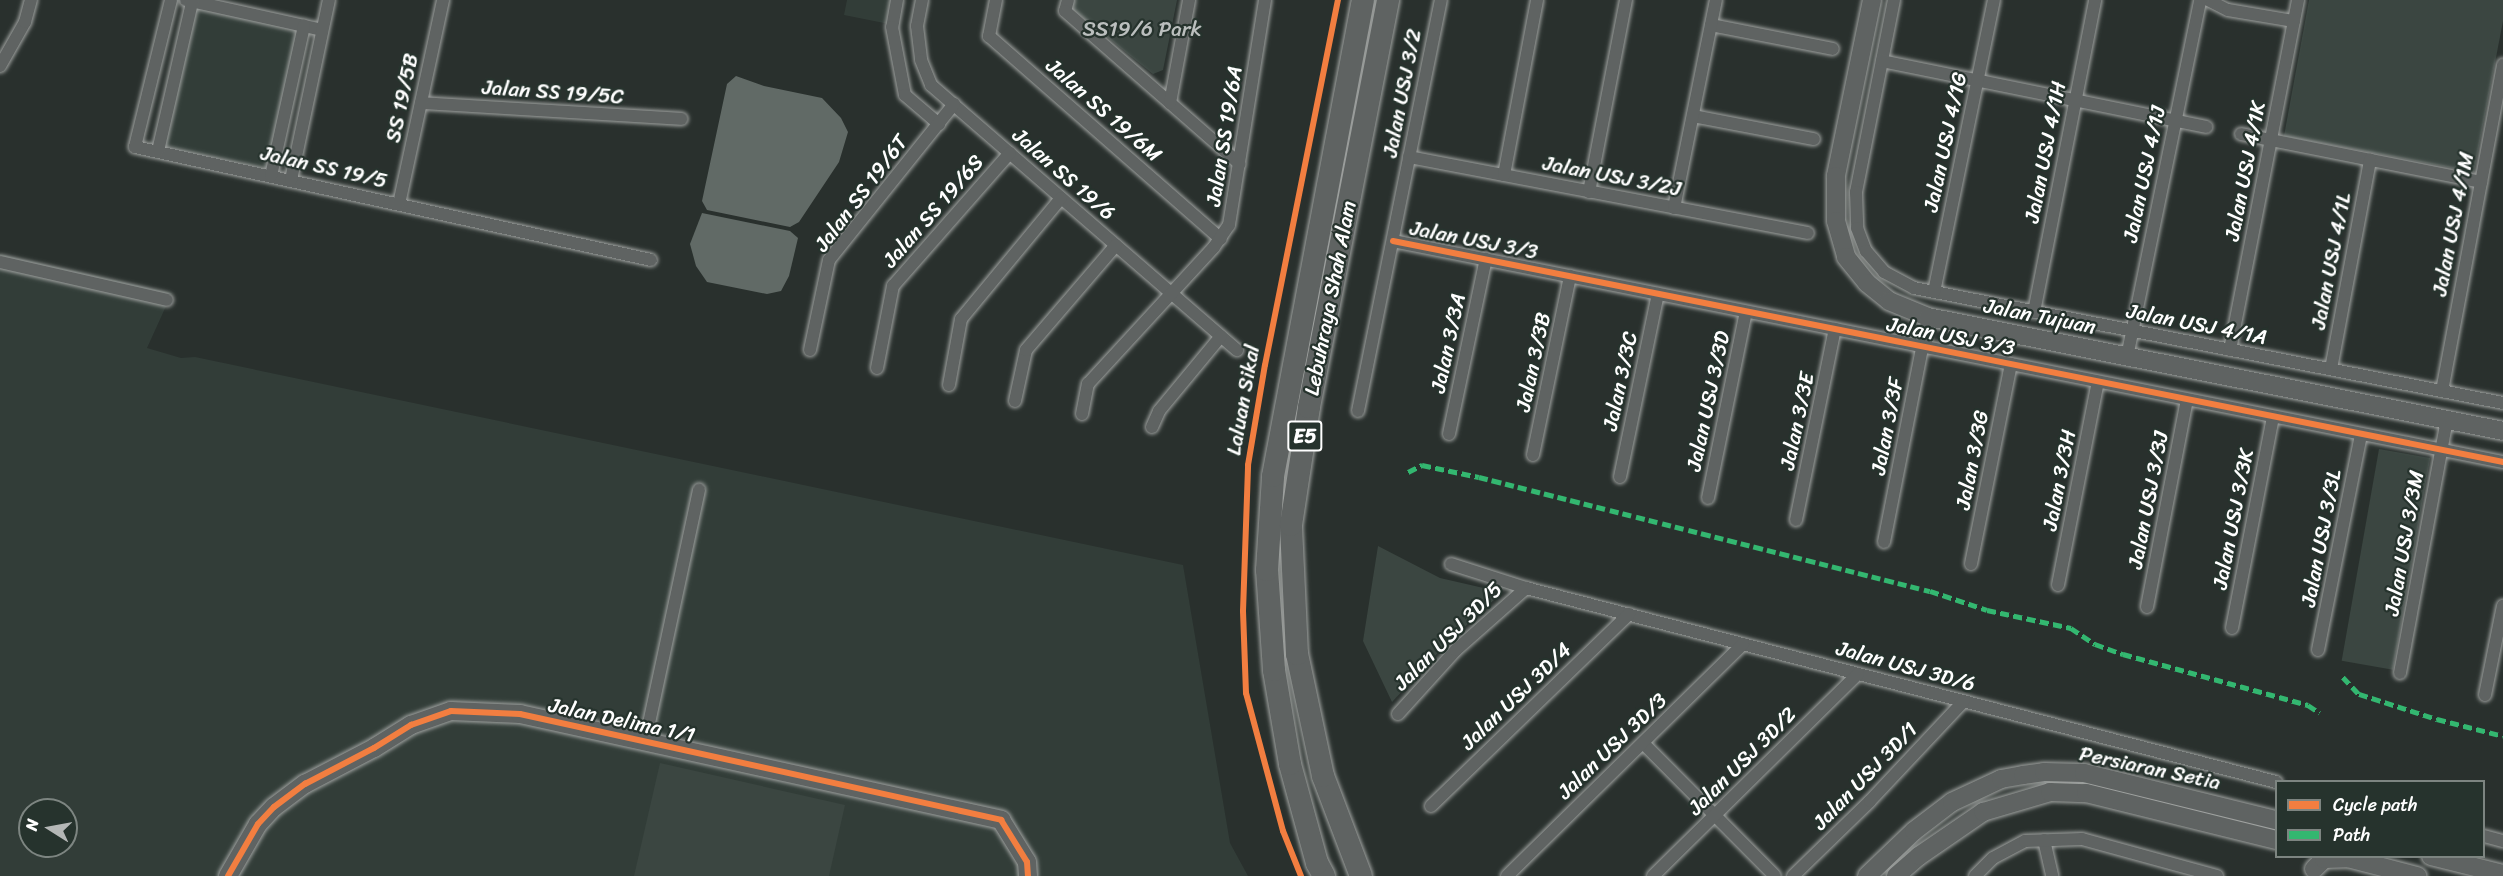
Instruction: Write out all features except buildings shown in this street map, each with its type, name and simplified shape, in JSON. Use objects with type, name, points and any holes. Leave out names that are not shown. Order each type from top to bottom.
[{"type":"highway","name":"Lebuhraya Shah Alam","points":[[1324,876],[1317,863],[1290,764],[1274,670],[1267,570],[1273,476],[1363,0]]},
{"type":"highway","name":"Lebuhraya Shah Alam","points":[[1361,876],[1323,776],[1297,654],[1291,525],[1309,407],[1388,0]]},
{"type":"street","points":[[0,66],[25,22],[31,0]]},
{"type":"street","name":"Jalan SS 19/5","points":[[171,0],[135,147],[651,260]]},
{"type":"street","points":[[291,180],[329,0]]},
{"type":"street","name":"SS 19/5B","points":[[399,204],[443,0]]},
{"type":"street","points":[[897,0],[892,27],[904,94],[939,124]]},
{"type":"street","name":"Jalan SS 19/6","points":[[922,0],[916,26],[921,60],[931,85],[1237,350]]},
{"type":"street","name":"Jalan SS 19/6M","points":[[996,0],[989,36],[1221,238]]},
{"type":"street","points":[[1068,0],[1065,11],[1240,164]]},
{"type":"street","points":[[1170,103],[1189,0]]},
{"type":"street","name":"Jalan SS 19/6A","points":[[1082,414],[1088,384],[1221,238],[1229,225],[1235,203],[1265,0]]},
{"type":"street","name":"Jalan USJ 3/2","points":[[1402,195],[1441,0]]},
{"type":"street","points":[[1504,175],[1538,0]]},
{"type":"street","points":[[1589,192],[1626,0]]},
{"type":"street","points":[[1674,208],[1716,0]]},
{"type":"street","name":"Jalan Tujuan","points":[[1872,0],[1836,176],[1836,221],[1846,257],[1867,283],[1889,302],[1928,316],[2503,431]]},
{"type":"street","name":"Jalan USJ 4/1A","points":[[1894,0],[1856,192],[1857,228],[1866,251],[1884,273],[1914,288],[2503,403]]},
{"type":"street","name":"Jalan USJ 4/1G","points":[[1934,292],[1994,0]]},
{"type":"street","name":"Jalan USJ 4/1H","points":[[2034,312],[2095,0]]},
{"type":"street","name":"Jalan USJ 4/1J","points":[[2127,357],[2200,0]]},
{"type":"street","points":[[2208,0],[2228,10],[2294,21]]},
{"type":"street","name":"Jalan USJ 4/1K","points":[[2230,350],[2298,0]]},
{"type":"street","points":[[159,151],[189,1],[322,30]]},
{"type":"street","points":[[1711,25],[1833,49]]},
{"type":"street","points":[[271,176],[304,26]]},
{"type":"street","points":[[1882,61],[2206,127]]},
{"type":"street","name":"Jalan USJ 4/1M","points":[[2442,391],[2503,65]]},
{"type":"street","name":"Jalan SS 19/5C","points":[[421,103],[682,119]]},
{"type":"street","name":"Jalan SS 19/6T","points":[[810,350],[829,260],[954,104]]},
{"type":"street","points":[[1693,116],[1814,139]]},
{"type":"street","points":[[2241,134],[2481,182]]},
{"type":"street","name":"Jalan SS 19/6S","points":[[877,368],[893,286],[1010,153]]},
{"type":"street","name":"Jalan USJ 3/2J","points":[[1409,157],[1808,233]]},
{"type":"street","name":"Jalan USJ 4/1L","points":[[2331,369],[2370,160]]},
{"type":"street","name":"Jalan USJ 3/3","points":[[1358,411],[1402,195]]},
{"type":"street","points":[[949,385],[961,319],[1061,198]]},
{"type":"street","name":"Jalan USJ 3/3","points":[[1393,241],[2503,462]]},
{"type":"street","points":[[1014,401],[1026,350],[1116,245]]},
{"type":"street","name":"Jalan 3/3A","points":[[1449,434],[1486,259]]},
{"type":"street","points":[[0,262],[167,300]]},
{"type":"street","name":"Jalan 3/3B","points":[[1533,455],[1570,276]]},
{"type":"street","name":"Jalan 3/3C","points":[[1620,477],[1658,294]]},
{"type":"street","name":"Jalan USJ 3/3D","points":[[1708,498],[1746,312]]},
{"type":"street","name":"Jalan 3/3F","points":[[1884,542],[1928,316]]},
{"type":"street","name":"Jalan 3/3E","points":[[1796,520],[1835,329]]},
{"type":"street","points":[[1152,427],[1159,411],[1221,336]]},
{"type":"street","name":"Jalan 3/3G","points":[[1971,564],[2011,364]]},
{"type":"street","name":"Jalan 3/3H","points":[[2058,585],[2098,382]]},
{"type":"street","name":"Jalan USJ 3/3J","points":[[2147,607],[2187,400]]},
{"type":"street","name":"Jalan USJ 3/3K","points":[[2232,628],[2273,417]]},
{"type":"street","name":"Jalan USJ 3/3M","points":[[2400,673],[2446,420]]},
{"type":"street","name":"Jalan USJ 3/3L","points":[[2318,650],[2361,435]]},
{"type":"street","points":[[645,742],[699,489]]},
{"type":"street","name":"Jalan USJ 3D/6","points":[[1452,564],[1526,588],[2275,781]]},
{"type":"street","name":"Jalan USJ 3D/5","points":[[1398,714],[1456,650],[1526,588]]},
{"type":"street","points":[[2485,695],[2503,606]]},
{"type":"street","name":"Jalan USJ 3D/4","points":[[1431,806],[1629,614]]},
{"type":"street","name":"Jalan USJ 3D/3","points":[[1507,876],[1743,644]]},
{"type":"street","name":"Jalan USJ 3D/2","points":[[1653,876],[1858,674]]},
{"type":"street","name":"Jalan USJ 3D/1","points":[[1793,876],[1870,801],[1964,701]]},
{"type":"street","name":"Jalan Delima 1/1","points":[[228,876],[258,824],[274,807],[306,784],[374,748],[411,725],[451,711],[520,714],[1001,820],[1027,862],[1028,876]]},
{"type":"street","points":[[1643,743],[1775,876]]},
{"type":"street","name":"Persiaran Setia","points":[[1867,876],[1914,831],[1952,802],[2001,779],[2044,772],[2084,773],[2275,820]]},
{"type":"street","name":"Persiaran Setia","points":[[1896,876],[1918,855],[1983,812],[2050,792],[2086,793],[2275,840]]},
{"type":"street","points":[[2485,836],[2503,841]]},
{"type":"street","points":[[1975,876],[1994,858],[2025,842],[2082,839],[2217,876]]},
{"type":"street","points":[[2044,840],[2052,876]]},
{"type":"street","points":[[2313,864],[2334,858]]},
{"type":"street","points":[[2348,858],[2417,876]]},
{"type":"street","points":[[2439,858],[2503,874]]},
{"type":"shaded area","points":[[847,0],[894,0],[889,24],[844,15]]},
{"type":"shaded area","points":[[194,8],[298,30],[268,169],[164,147]]},
{"type":"shaded area","points":[[736,76],[764,86],[822,98],[841,118],[848,132],[839,162],[799,222],[790,227],[707,210],[702,201],[727,84]]},
{"type":"shaded area","points":[[702,213],[790,231],[798,238],[789,276],[781,291],[767,294],[707,282],[696,266],[690,244]]},
{"type":"shaded area","points":[[0,254],[172,293],[147,348],[181,358],[195,357],[1183,565],[1230,843],[1248,876],[0,876]]},
{"type":"green space","name":"SS19/6 Park","points":[[1073,0],[1177,0],[1163,70],[1153,74],[1071,8]]},
{"type":"green space","points":[[2309,0],[2503,0],[2503,21],[2474,172],[2284,136]]},
{"type":"green space","points":[[2379,449],[2430,458],[2393,670],[2342,661]]},
{"type":"green space","points":[[1378,546],[1440,578],[1488,589],[1495,599],[1446,644],[1392,702],[1363,641]]},
{"type":"green space","points":[[660,763],[845,805],[829,876],[634,876]]},
{"type":"marked path","points":[[1408,472],[1422,465],[1479,477],[1930,591],[1987,610],[2071,628],[2095,644],[2123,654],[2308,705],[2320,713]]},
{"type":"marked path","points":[[2343,677],[2359,694],[2437,719],[2503,736]]},
{"type":"cycle path","name":"Laluan Sikal","points":[[1301,876],[1283,831],[1246,693],[1243,611],[1248,465],[1265,365],[1338,0]]},
{"type":"cycle path","points":[[1393,241],[2503,462]]},
{"type":"cycle path","points":[[228,876],[258,824],[274,807],[305,784],[374,748],[411,725],[451,711],[520,714],[1001,820],[1027,862],[1028,876]]}]
